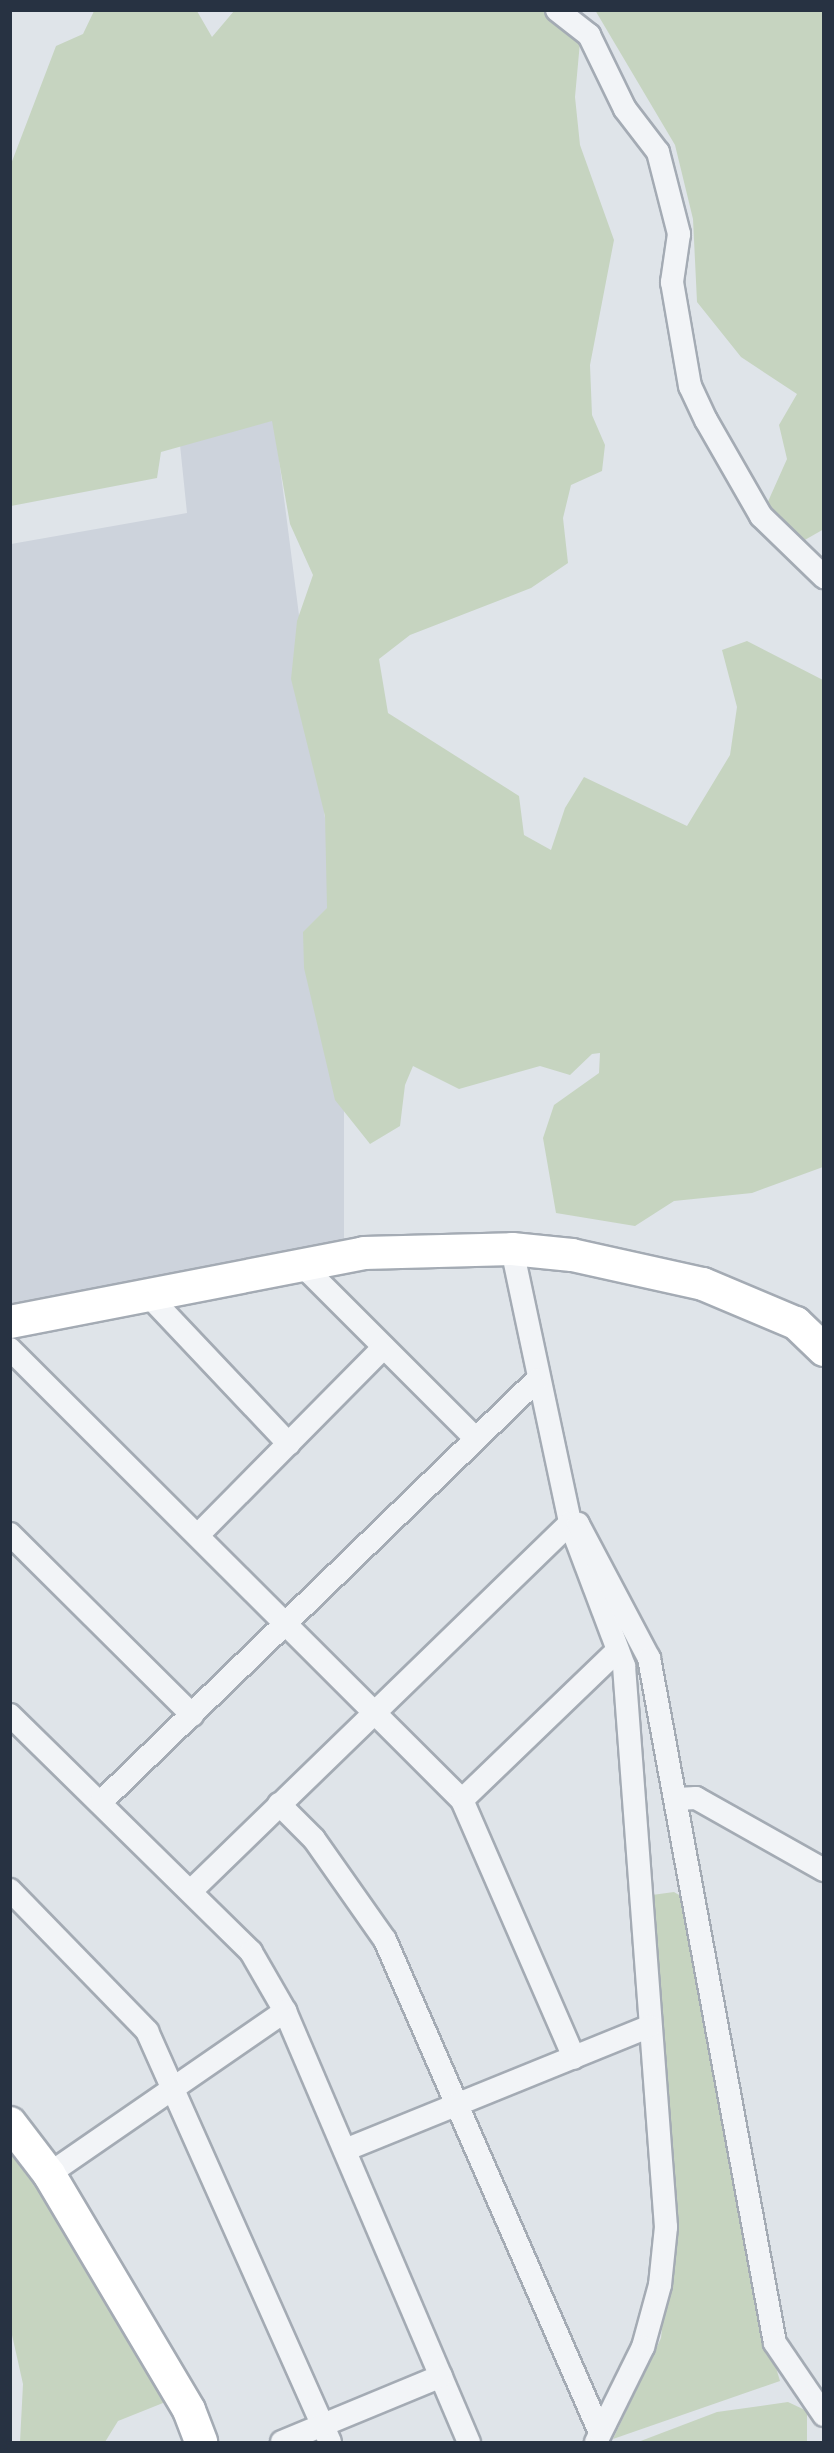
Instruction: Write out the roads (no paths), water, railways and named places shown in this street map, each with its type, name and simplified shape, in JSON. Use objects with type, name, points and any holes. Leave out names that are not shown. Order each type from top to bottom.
[{"type":"street","points":[[557,10],[589,35],[625,109],[658,152],[679,234],[672,282],[690,386],[706,420],[761,516],[824,577]]},
{"type":"street","points":[[512,1248],[537,1380],[570,1523],[624,1666],[666,2227],[660,2285],[643,2347],[598,2436]]},
{"type":"street","points":[[10,1322],[364,1253],[512,1248],[572,1255],[702,1284],[796,1323],[824,1350]]},
{"type":"street","points":[[308,1263],[310,1273],[474,1437]]},
{"type":"street","points":[[148,1295],[289,1444]]},
{"type":"street","points":[[198,1535],[384,1347]]},
{"type":"street","points":[[10,1349],[462,1800],[574,2058]]},
{"type":"street","points":[[101,1802],[287,1624],[474,1437],[537,1380]]},
{"type":"street","points":[[193,1889],[570,1523]]},
{"type":"street","points":[[570,1523],[578,1524],[649,1658],[706,1952],[709,2002],[775,2343],[824,2415]]},
{"type":"street","points":[[10,1534],[192,1714]]},
{"type":"street","points":[[462,1800],[618,1650]]},
{"type":"street","points":[[10,1715],[193,1889],[251,1952],[285,2011],[469,2442]]},
{"type":"street","points":[[677,1799],[696,1798],[824,1870]]},
{"type":"street","points":[[279,1804],[314,1839],[385,1940],[598,2436]]},
{"type":"street","points":[[10,1890],[147,2031],[176,2086],[326,2434]]},
{"type":"street","points":[[49,2174],[285,2011]]},
{"type":"street","points":[[345,2150],[650,2026]]},
{"type":"street","points":[[10,2124],[49,2174],[189,2410],[201,2442]]},
{"type":"street","points":[[282,2442],[326,2434],[441,2376]]}]
